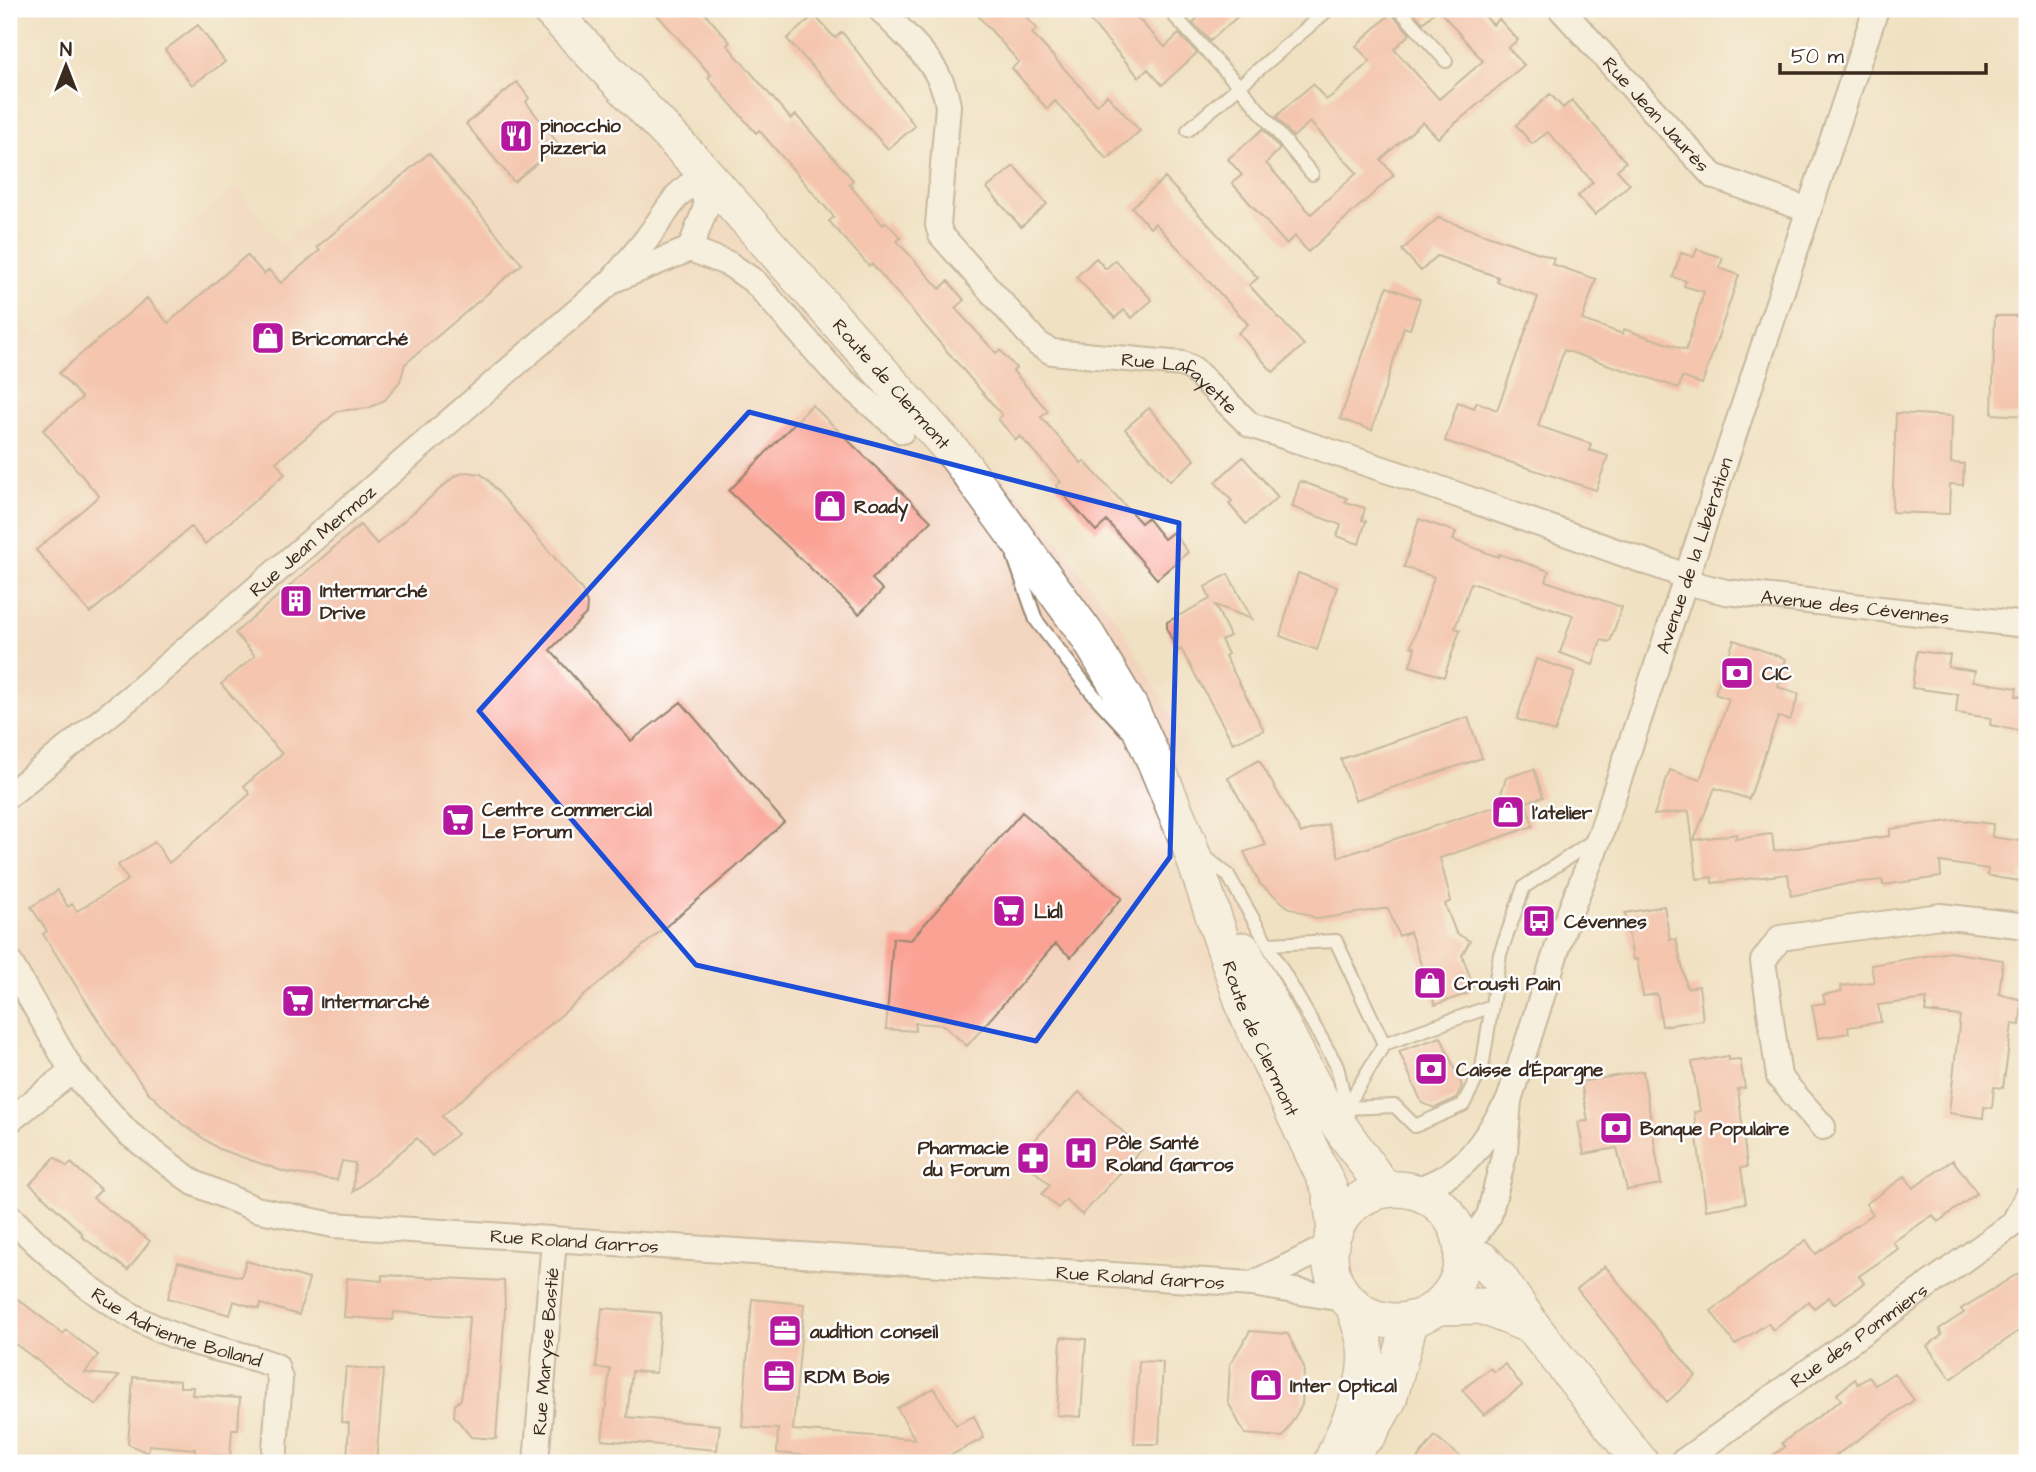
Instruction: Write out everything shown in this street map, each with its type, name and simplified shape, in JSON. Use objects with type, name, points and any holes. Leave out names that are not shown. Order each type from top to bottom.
[{"type":"main road","name":"Route de Clermont","points":[[534,9],[958,458],[1052,584],[1130,707],[1155,762],[1189,844],[1246,1012],[1330,1190],[1333,1238]]},
{"type":"main road","name":"Route de Clermont","points":[[549,9],[704,188],[902,431],[1011,550],[1052,584]]},
{"type":"main road","name":"Route de Clermont","points":[[1189,844],[1321,1100],[1387,1181]]},
{"type":"main road","points":[[1333,1463],[1369,1434],[1389,1399],[1424,1313],[1451,1292],[1460,1272],[1463,1252],[1458,1231],[1448,1213],[1432,1199],[1387,1181],[1346,1212],[1333,1238],[1331,1265],[1337,1284],[1351,1302],[1370,1315],[1390,1320],[1424,1313],[1482,1306],[1533,1327]]},
{"type":"main road","points":[[1463,1252],[1483,1260],[1641,1463]]},
{"type":"main road","points":[[1333,1463],[1359,1394],[1365,1368],[1365,1346],[1351,1302]]},
{"type":"street","name":"Rue Lafayette","points":[[880,9],[938,72],[945,88],[948,106],[938,225],[941,235],[1038,344],[1052,352],[1182,365],[1194,369],[1250,425],[1407,477],[1672,571],[1684,579]]},
{"type":"street","name":"Rue Jean Jaurès","points":[[1561,9],[1713,176],[1808,210]]},
{"type":"street","name":"Avenue de la Libération","points":[[1463,1252],[1489,1216],[1505,1151],[1509,1100],[1564,927],[1600,836],[1876,9]]},
{"type":"street","points":[[690,248],[704,188]]},
{"type":"street","name":"Rue Jean Mermoz","points":[[9,795],[132,696],[612,281],[646,240],[677,196],[704,188]]},
{"type":"street","name":"Rue Jean Mermoz","points":[[612,281],[690,248]]},
{"type":"street","name":"Route de Clermont","points":[[690,248],[729,264],[755,282],[840,378],[902,431]]},
{"type":"street","name":"Avenue des Cévennes","points":[[1684,579],[1726,592],[2027,625]]},
{"type":"street","points":[[1823,1127],[1779,1077],[1763,961],[1780,938],[1940,916],[2027,926]]},
{"type":"street","name":"Rue Roland Garros","points":[[9,961],[72,1071],[128,1133],[194,1183],[256,1209],[333,1225],[1252,1284],[1351,1302]]},
{"type":"street","points":[[9,1121],[72,1071]]},
{"type":"street","name":"Avenue de la Libération","points":[[1387,1181],[1439,1182],[1471,1158],[1509,1100]]},
{"type":"street","name":"Rue des Pommiers","points":[[1681,1463],[2013,1224],[2027,1198]]},
{"type":"street","name":"Rue Adrienne Bolland","points":[[9,1216],[51,1259],[115,1306],[177,1337],[276,1366],[280,1379],[274,1463]]},
{"type":"street","name":"Rue Roland Garros","points":[[1252,1284],[1333,1238]]},
{"type":"street","name":"Rue Maryse Bastié","points":[[536,1463],[554,1239]]},
{"type":"lane","points":[[1168,9],[1239,86],[1312,174]]},
{"type":"lane","points":[[1188,130],[1329,9]]},
{"type":"lane","points":[[1399,9],[1446,61]]},
{"type":"lane","points":[[1011,550],[1036,620],[1092,693],[1155,762]]},
{"type":"lane","points":[[1346,1108],[1395,1106],[1415,1126],[1463,1105],[1482,1068],[1500,954],[1524,887],[1600,836]]},
{"type":"lane","points":[[1189,844],[1228,875],[1337,1066],[1346,1108],[1387,1181]]},
{"type":"lane","points":[[1267,944],[1336,941],[1384,1044]]},
{"type":"lane","points":[[1346,1108],[1384,1044],[1492,1006]]},
{"type":"highlighted area","points":[[749,412],[1179,523],[1170,857],[1036,1041],[696,965],[479,711]]},
{"type":"shaded area","points":[[568,20],[1029,504],[1122,627],[1219,801],[1400,1278],[311,1220],[124,1098],[9,947],[9,306],[39,338],[238,187],[280,244]]},
{"type":"building","points":[[652,9],[701,9],[730,42],[727,45],[791,119],[796,115],[853,180],[849,184],[883,225],[886,222],[901,238],[897,241],[940,289],[948,281],[964,300],[955,308],[996,353],[1000,350],[1016,368],[1013,371],[1048,411],[1041,417],[1081,463],[1084,461],[1141,523],[1147,518],[1164,539],[1173,532],[1188,552],[1157,579],[1107,521],[1096,531],[1056,486],[1061,482],[1020,436],[1016,440],[998,419],[1002,415],[872,264],[869,266],[829,221],[834,217],[759,130],[756,133],[708,78],[711,75]]},
{"type":"building","points":[[972,9],[1019,9],[1037,29],[1032,33],[1097,105],[1107,95],[1140,131],[1107,159],[1055,101],[1047,109],[1012,68],[1019,62]]},
{"type":"building","points":[[1080,9],[1129,9],[1165,47],[1179,34],[1197,53],[1162,85],[1148,69],[1139,77]]},
{"type":"building","points":[[1205,9],[1246,9],[1210,41],[1193,23]]},
{"type":"building","points":[[1411,9],[1438,9],[1423,23]]},
{"type":"building","points":[[1438,9],[1479,9],[1493,25],[1499,19],[1518,40],[1508,48],[1524,65],[1438,138],[1423,122],[1381,160],[1394,175],[1308,252],[1295,236],[1286,244],[1232,183],[1242,175],[1228,159],[1263,129],[1280,149],[1266,163],[1311,214],[1357,173],[1310,122],[1293,137],[1276,117],[1313,84],[1326,100],[1337,92],[1370,61],[1356,46],[1391,13],[1410,34],[1394,49],[1439,99],[1483,61]]},
{"type":"building","points":[[814,15],[835,38],[842,32],[915,126],[888,149],[787,39]]},
{"type":"building","points":[[198,25],[225,62],[192,85],[165,50]]},
{"type":"building","points":[[517,82],[529,98],[526,102],[559,145],[514,182],[466,124]]},
{"type":"building","points":[[1550,94],[1563,108],[1572,100],[1626,162],[1617,170],[1630,184],[1595,215],[1578,196],[1593,182],[1548,132],[1532,144],[1516,125]]},
{"type":"building","name":"Bricomarché","points":[[429,153],[522,264],[405,364],[400,381],[385,400],[369,408],[338,411],[276,462],[285,474],[205,544],[191,527],[90,613],[36,550],[99,496],[43,430],[82,398],[59,373],[147,298],[168,323],[247,255],[264,274],[269,270],[281,283],[320,250],[317,247]]},
{"type":"building","points":[[1014,166],[1047,204],[1021,227],[987,188]]},
{"type":"building","points":[[1165,178],[1258,278],[1249,285],[1304,345],[1273,372],[1238,333],[1248,324],[1155,223],[1150,228],[1132,207]]},
{"type":"building","points":[[1438,218],[1554,258],[1552,264],[1596,279],[1582,320],[1623,334],[1624,329],[1686,350],[1704,292],[1684,286],[1686,281],[1673,277],[1681,253],[1694,257],[1697,249],[1723,258],[1719,268],[1739,275],[1702,384],[1682,377],[1679,388],[1564,350],[1538,426],[1591,444],[1589,450],[1608,456],[1596,490],[1445,441],[1458,402],[1474,408],[1477,402],[1497,410],[1538,297],[1497,282],[1498,277],[1437,256],[1421,271],[1402,250]]},
{"type":"building","points":[[1096,258],[1106,269],[1115,260],[1152,300],[1132,318],[1124,310],[1115,318],[1076,277]]},
{"type":"building","points":[[1387,287],[1420,299],[1410,329],[1404,327],[1372,430],[1340,419]]},
{"type":"building","points":[[1995,316],[2027,316],[2027,416],[1992,414]]},
{"type":"building","name":"Roady","points":[[812,405],[931,521],[872,579],[883,590],[859,614],[729,491]]},
{"type":"building","points":[[1149,408],[1195,460],[1170,481],[1125,429]]},
{"type":"building","points":[[1896,413],[1952,416],[1951,463],[1964,464],[1963,485],[1950,484],[1949,514],[1892,512]]},
{"type":"building","points":[[1243,457],[1278,497],[1246,524],[1229,504],[1232,501],[1215,482]]},
{"type":"building","name":"Centre commercial Le Forum","points":[[466,472],[481,474],[489,481],[582,590],[587,604],[586,614],[550,650],[631,741],[681,702],[784,822],[735,868],[442,1116],[457,1134],[432,1156],[417,1138],[353,1192],[355,1163],[342,1161],[337,1180],[285,1172],[219,1149],[182,1124],[148,1092],[121,1056],[43,934],[47,931],[31,907],[58,890],[68,907],[72,904],[77,911],[128,880],[118,865],[155,842],[169,863],[250,794],[244,786],[282,754],[221,684],[255,656],[235,633],[360,525],[377,544],[455,476]]},
{"type":"building","points":[[1300,481],[1347,498],[1345,502],[1365,508],[1362,520],[1366,521],[1359,544],[1337,536],[1341,525],[1292,507]]},
{"type":"building","points":[[1419,519],[1456,532],[1453,540],[1498,557],[1499,554],[1549,571],[1546,581],[1622,607],[1610,642],[1601,640],[1593,665],[1560,653],[1573,615],[1471,583],[1455,628],[1460,630],[1444,677],[1410,666],[1415,648],[1411,646],[1434,577],[1404,567]]},
{"type":"building","points":[[1298,573],[1337,587],[1317,650],[1280,636]]},
{"type":"building","points":[[1228,574],[1252,619],[1215,605],[1230,636],[1221,640],[1228,654],[1225,656],[1264,730],[1233,743],[1181,649],[1178,651],[1167,630],[1167,622],[1210,599],[1205,587]]},
{"type":"building","points":[[1734,640],[1786,659],[1778,687],[1799,694],[1790,720],[1778,717],[1749,799],[1715,788],[1694,840],[1737,834],[1735,839],[1772,834],[1774,851],[1890,836],[1890,829],[1957,820],[1993,824],[1992,837],[2027,842],[2027,874],[2021,874],[2020,881],[1987,875],[1988,869],[1940,862],[1941,877],[1883,885],[1882,880],[1851,883],[1791,896],[1788,874],[1712,883],[1712,877],[1697,879],[1689,811],[1654,815],[1670,770],[1700,780],[1729,699],[1715,694]]},
{"type":"building","points":[[1917,651],[1950,655],[1948,667],[1975,671],[1973,681],[2017,688],[2016,696],[2026,697],[2021,731],[1990,725],[1991,718],[1956,713],[1958,694],[1912,688]]},
{"type":"building","points":[[1536,659],[1575,672],[1555,732],[1517,719]]},
{"type":"building","points":[[1468,717],[1482,758],[1355,800],[1341,759]]},
{"type":"building","points":[[1259,760],[1301,833],[1328,824],[1339,857],[1497,806],[1506,778],[1534,769],[1543,797],[1526,802],[1533,826],[1440,858],[1451,901],[1445,904],[1456,933],[1470,941],[1462,955],[1473,985],[1469,993],[1435,1005],[1410,932],[1399,936],[1388,908],[1318,919],[1288,907],[1260,884],[1244,852],[1266,845],[1228,778]]},
{"type":"building","name":"Lidl","points":[[1022,812],[1122,898],[1071,957],[1055,944],[967,1046],[943,1025],[915,1023],[915,1031],[886,1029],[893,938],[911,940]]},
{"type":"building","points":[[1664,906],[1670,940],[1676,939],[1687,988],[1699,986],[1703,1020],[1662,1026],[1657,994],[1643,996],[1637,959],[1633,960],[1625,913]]},
{"type":"building","points":[[1949,952],[2003,960],[1999,994],[2022,1000],[2020,1025],[2012,1024],[2003,1088],[1994,1087],[1992,1108],[1984,1107],[1983,1118],[1949,1113],[1960,1016],[1925,1012],[1927,999],[1878,1005],[1881,1022],[1848,1027],[1849,1033],[1818,1038],[1812,1005],[1825,1003],[1823,995],[1842,991],[1841,986],[1874,982],[1871,965]]},
{"type":"building","name":"Caisse d'Épargne","points":[[1441,1037],[1462,1086],[1456,1098],[1435,1108],[1422,1103],[1399,1051]]},
{"type":"building","points":[[1729,1056],[1729,1060],[1740,1059],[1745,1088],[1738,1089],[1747,1167],[1741,1168],[1746,1203],[1706,1210],[1694,1112],[1700,1111],[1692,1062]]},
{"type":"building","name":"Banque Populaire","points":[[1643,1071],[1661,1184],[1627,1190],[1617,1148],[1584,1154],[1578,1122],[1588,1121],[1581,1082]]},
{"type":"building","name":"Pôle Santé Roland Garros","points":[[1079,1092],[1142,1149],[1082,1215],[1066,1200],[1058,1208],[1042,1194],[1050,1185],[1019,1157]]},
{"type":"building","points":[[55,1157],[67,1167],[71,1163],[101,1190],[93,1198],[150,1241],[128,1270],[81,1236],[83,1234],[30,1184]]},
{"type":"building","points":[[1953,1160],[1977,1193],[1938,1222],[1933,1215],[1893,1242],[1898,1249],[1859,1276],[1864,1283],[1834,1304],[1829,1297],[1814,1308],[1809,1301],[1773,1330],[1768,1323],[1735,1345],[1711,1311],[1806,1240],[1816,1254],[1873,1214],[1866,1204],[1905,1176],[1913,1188]]},
{"type":"building","points":[[246,1261],[309,1279],[299,1315],[261,1304],[259,1309],[234,1301],[230,1315],[168,1298],[178,1262],[241,1277]]},
{"type":"building","points":[[1605,1266],[1696,1376],[1667,1402],[1577,1289]]},
{"type":"building","points":[[2027,1268],[2027,1325],[1951,1379],[1927,1346],[1942,1335],[1939,1329],[1964,1313],[1961,1309]]},
{"type":"building","points":[[382,1275],[504,1281],[505,1309],[496,1439],[471,1437],[454,1416],[455,1405],[461,1399],[465,1373],[469,1317],[394,1312],[393,1320],[344,1317],[347,1278],[382,1281]]},
{"type":"building","points":[[9,1292],[63,1334],[66,1330],[98,1355],[85,1373],[119,1376],[96,1405],[9,1339]]},
{"type":"building","points":[[752,1299],[804,1304],[793,1430],[915,1439],[897,1408],[934,1388],[956,1425],[974,1416],[984,1438],[936,1463],[896,1463],[777,1453],[778,1429],[742,1427]]},
{"type":"building","points":[[602,1308],[661,1313],[656,1373],[632,1371],[627,1417],[720,1425],[717,1450],[602,1440],[610,1369],[596,1368]]},
{"type":"building","points":[[1250,1331],[1288,1334],[1304,1367],[1302,1405],[1283,1437],[1245,1434],[1228,1402],[1230,1364]]},
{"type":"building","points":[[1061,1337],[1086,1339],[1081,1417],[1057,1415]]},
{"type":"building","points":[[1139,1361],[1163,1362],[1159,1444],[1134,1444]]},
{"type":"building","points":[[1505,1364],[1522,1386],[1484,1415],[1462,1390],[1490,1368],[1494,1372]]},
{"type":"building","points":[[346,1367],[384,1370],[376,1463],[347,1461],[349,1423],[341,1422]]},
{"type":"building","points":[[1894,1373],[1914,1400],[1825,1463],[1762,1463],[1785,1447],[1782,1443],[1841,1400],[1837,1394],[1855,1379],[1858,1384],[1869,1377],[1875,1385]]},
{"type":"building","points":[[133,1377],[180,1381],[180,1387],[193,1387],[192,1395],[240,1398],[238,1429],[232,1429],[230,1456],[195,1454],[195,1449],[149,1445],[148,1453],[128,1444]]},
{"type":"building","points":[[1435,1436],[1468,1463],[1414,1463]]},
{"type":"place","name":"pinocchio pizzeria","points":[[516,136]]},
{"type":"place","name":"Bricomarché","points":[[268,338]]},
{"type":"place","name":"Roady","points":[[830,506]]},
{"type":"place","name":"Intermarché Drive","points":[[296,601]]},
{"type":"place","name":"CIC","points":[[1737,673]]},
{"type":"place","name":"l'atelier","points":[[1508,812]]},
{"type":"place","name":"Centre commercial Le Forum","points":[[458,820]]},
{"type":"place","name":"Lidl","points":[[1009,911]]},
{"type":"place","name":"Cévennes","points":[[1539,921]]},
{"type":"place","name":"Crousti Pain","points":[[1430,983]]},
{"type":"place","name":"Intermarché","points":[[298,1001]]},
{"type":"place","name":"Caisse d'Épargne","points":[[1431,1069]]},
{"type":"place","name":"Banque Populaire","points":[[1616,1128]]},
{"type":"place","name":"Pôle Santé Roland Garros","points":[[1081,1153]]},
{"type":"place","name":"Pharmacie du Forum","points":[[1033,1158]]},
{"type":"place","name":"audition conseil","points":[[785,1331]]},
{"type":"place","name":"RDM Bois","points":[[779,1376]]},
{"type":"place","name":"Inter Optical","points":[[1266,1385]]}]
